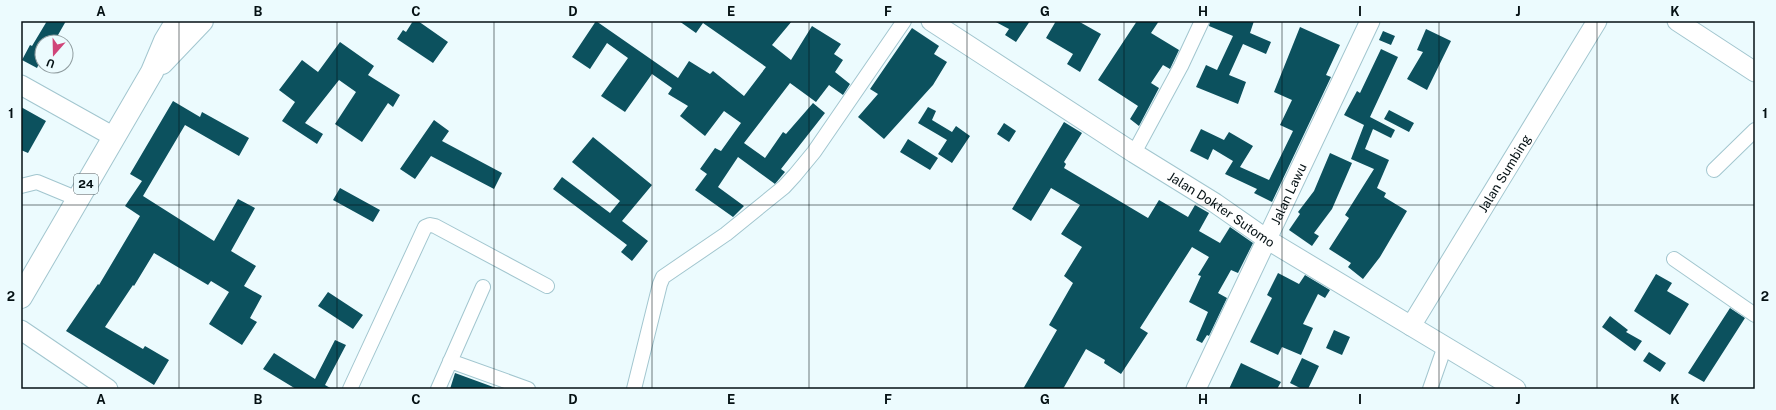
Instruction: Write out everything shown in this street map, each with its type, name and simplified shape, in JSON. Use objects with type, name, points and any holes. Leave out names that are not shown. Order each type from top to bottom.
[{"type":"highway","name":"24","points":[[21,297],[152,72],[160,51],[176,21]]},
{"type":"highway","name":"24","points":[[152,72],[202,21]]},
{"type":"main road","name":"Jalan Dokter Sutomo","points":[[932,21],[1134,153],[1215,203],[1268,240],[1516,389]]},
{"type":"main road","name":"Jalan Lawu","points":[[1196,389],[1268,240],[1370,21]]},
{"type":"main road","name":"Jalan Sumbing","points":[[1411,326],[1597,21]]},
{"type":"main road","points":[[1677,21],[1755,72]]},
{"type":"main road","points":[[21,85],[114,137]]},
{"type":"main road","points":[[21,330],[108,389]]},
{"type":"street","points":[[634,389],[663,277],[726,234],[784,187],[814,152],[904,21]]},
{"type":"street","points":[[1134,153],[1181,66],[1202,21]]},
{"type":"street","points":[[1714,170],[1755,130]]},
{"type":"street","points":[[21,186],[37,182],[78,199]]},
{"type":"street","points":[[350,389],[425,227],[430,225],[435,226],[547,286]]},
{"type":"street","points":[[1674,259],[1755,315]]},
{"type":"street","points":[[438,389],[483,287]]},
{"type":"street","points":[[1430,389],[1445,346]]},
{"type":"street","points":[[450,361],[528,389]]},
{"type":"building","points":[[47,21],[66,21],[59,34],[39,34]]},
{"type":"building","points":[[413,21],[418,21],[448,42],[433,63],[397,39],[403,30],[406,32]]},
{"type":"building","points":[[596,21],[678,78],[689,61],[710,74],[713,71],[744,96],[766,67],[703,23],[696,33],[679,21],[792,21],[772,45],[791,60],[812,26],[841,44],[834,54],[843,60],[835,72],[850,84],[843,95],[829,85],[816,102],[790,83],[744,143],[765,158],[783,132],[786,134],[813,103],[825,113],[781,169],[785,172],[775,184],[738,157],[718,187],[744,206],[733,217],[695,190],[707,174],[700,169],[715,148],[721,151],[741,123],[724,111],[705,136],[680,116],[688,106],[668,94],[672,88],[652,74],[625,112],[601,96],[628,58],[607,43],[590,69],[572,57]]},
{"type":"building","points":[[994,21],[1030,21],[1016,42],[1005,35],[1009,29]]},
{"type":"building","points":[[1056,21],[1078,21],[1101,34],[1080,72],[1067,64],[1073,54],[1046,38]]},
{"type":"building","points":[[1137,21],[1159,21],[1151,33],[1179,50],[1170,69],[1163,65],[1151,83],[1159,88],[1139,126],[1130,119],[1138,106],[1098,80]]},
{"type":"building","points":[[1210,21],[1254,21],[1250,33],[1271,42],[1266,54],[1243,44],[1229,75],[1246,82],[1238,104],[1196,87],[1206,65],[1217,70],[1233,36],[1209,26]]},
{"type":"building","points":[[1300,27],[1340,45],[1326,75],[1331,77],[1272,202],[1254,193],[1257,189],[1225,174],[1233,161],[1213,149],[1208,160],[1190,151],[1201,129],[1224,140],[1229,132],[1253,146],[1240,167],[1269,180],[1293,131],[1280,125],[1292,100],[1274,92]]},
{"type":"building","points":[[912,28],[939,46],[934,54],[947,62],[933,85],[884,139],[858,117],[878,94],[870,89]]},
{"type":"building","points":[[1426,29],[1451,41],[1427,90],[1407,79],[1423,52],[1417,50]]},
{"type":"building","points":[[1383,31],[1395,36],[1391,45],[1379,40]]},
{"type":"building","points":[[340,42],[374,66],[368,75],[400,95],[393,107],[388,103],[362,142],[335,124],[356,92],[339,80],[305,123],[323,134],[317,144],[282,121],[295,102],[279,90],[302,60],[318,72]]},
{"type":"building","points":[[34,43],[34,66],[22,60],[30,45],[32,46]]},
{"type":"building","points":[[1381,49],[1398,57],[1370,117],[1395,130],[1391,138],[1373,129],[1365,149],[1389,160],[1377,188],[1386,193],[1384,197],[1407,211],[1380,257],[1363,279],[1348,267],[1351,263],[1329,249],[1349,218],[1345,215],[1374,169],[1351,159],[1364,125],[1344,115],[1357,91],[1360,93]]},
{"type":"building","points":[[173,101],[200,117],[202,112],[249,138],[239,156],[185,125],[143,196],[214,241],[238,199],[255,208],[231,251],[256,266],[244,286],[262,296],[250,318],[257,322],[242,345],[209,324],[229,292],[211,281],[208,285],[154,253],[134,286],[133,285],[105,327],[143,349],[145,346],[169,360],[154,385],[66,331],[98,284],[99,285],[140,216],[125,206],[142,181],[130,174]]},
{"type":"building","points":[[21,107],[46,121],[28,153],[21,150]]},
{"type":"building","points":[[928,107],[936,111],[932,120],[952,132],[956,126],[970,136],[952,163],[938,154],[947,140],[918,123]]},
{"type":"building","points":[[1389,110],[1414,123],[1409,132],[1384,119]]},
{"type":"building","points":[[434,120],[449,131],[442,141],[502,173],[494,189],[431,156],[415,179],[400,169]]},
{"type":"building","points":[[1064,122],[1082,133],[1064,162],[1066,164],[1064,168],[1148,218],[1159,200],[1188,217],[1195,205],[1209,213],[1199,231],[1220,243],[1230,227],[1253,243],[1238,273],[1231,270],[1218,293],[1227,298],[1209,336],[1207,335],[1202,343],[1196,340],[1208,312],[1189,302],[1201,276],[1198,275],[1209,257],[1192,247],[1140,328],[1148,333],[1121,374],[1104,363],[1105,360],[1086,349],[1063,389],[1023,389],[1057,330],[1049,325],[1073,283],[1064,276],[1082,247],[1061,234],[1080,205],[1051,188],[1031,221],[1012,209]]},
{"type":"building","points":[[1004,123],[1016,131],[1009,142],[997,134]]},
{"type":"building","points":[[593,137],[652,185],[622,221],[648,241],[632,261],[621,252],[627,245],[553,189],[562,177],[610,213],[620,201],[572,162]]},
{"type":"building","points":[[908,139],[938,158],[930,170],[900,152]]},
{"type":"building","points":[[1330,153],[1352,163],[1332,209],[1314,233],[1319,236],[1312,246],[1289,230],[1300,214],[1298,212],[1314,191]]},
{"type":"building","points":[[340,188],[380,210],[373,222],[333,200]]},
{"type":"building","points":[[1278,273],[1299,284],[1305,275],[1330,290],[1325,298],[1318,294],[1303,324],[1313,328],[1301,355],[1282,347],[1278,355],[1250,342],[1272,298],[1267,295]]},
{"type":"building","points":[[1656,274],[1672,283],[1667,291],[1689,304],[1670,335],[1634,311]]},
{"type":"building","points":[[328,292],[363,315],[353,329],[318,306]]},
{"type":"building","points":[[1730,308],[1745,318],[1704,382],[1688,373]]},
{"type":"building","points":[[1610,316],[1628,330],[1626,332],[1642,341],[1635,351],[1602,327]]},
{"type":"building","points":[[1334,330],[1350,337],[1342,355],[1326,348]]},
{"type":"building","points":[[335,340],[346,345],[325,385],[332,389],[296,389],[263,369],[274,353],[315,379]]},
{"type":"building","points":[[1649,352],[1666,363],[1660,372],[1643,361]]},
{"type":"building","points":[[1302,358],[1319,366],[1308,389],[1302,389],[1290,383]]},
{"type":"building","points":[[1241,363],[1281,382],[1277,389],[1229,389]]},
{"type":"building","points":[[455,373],[496,388],[496,389],[450,389]]}]
